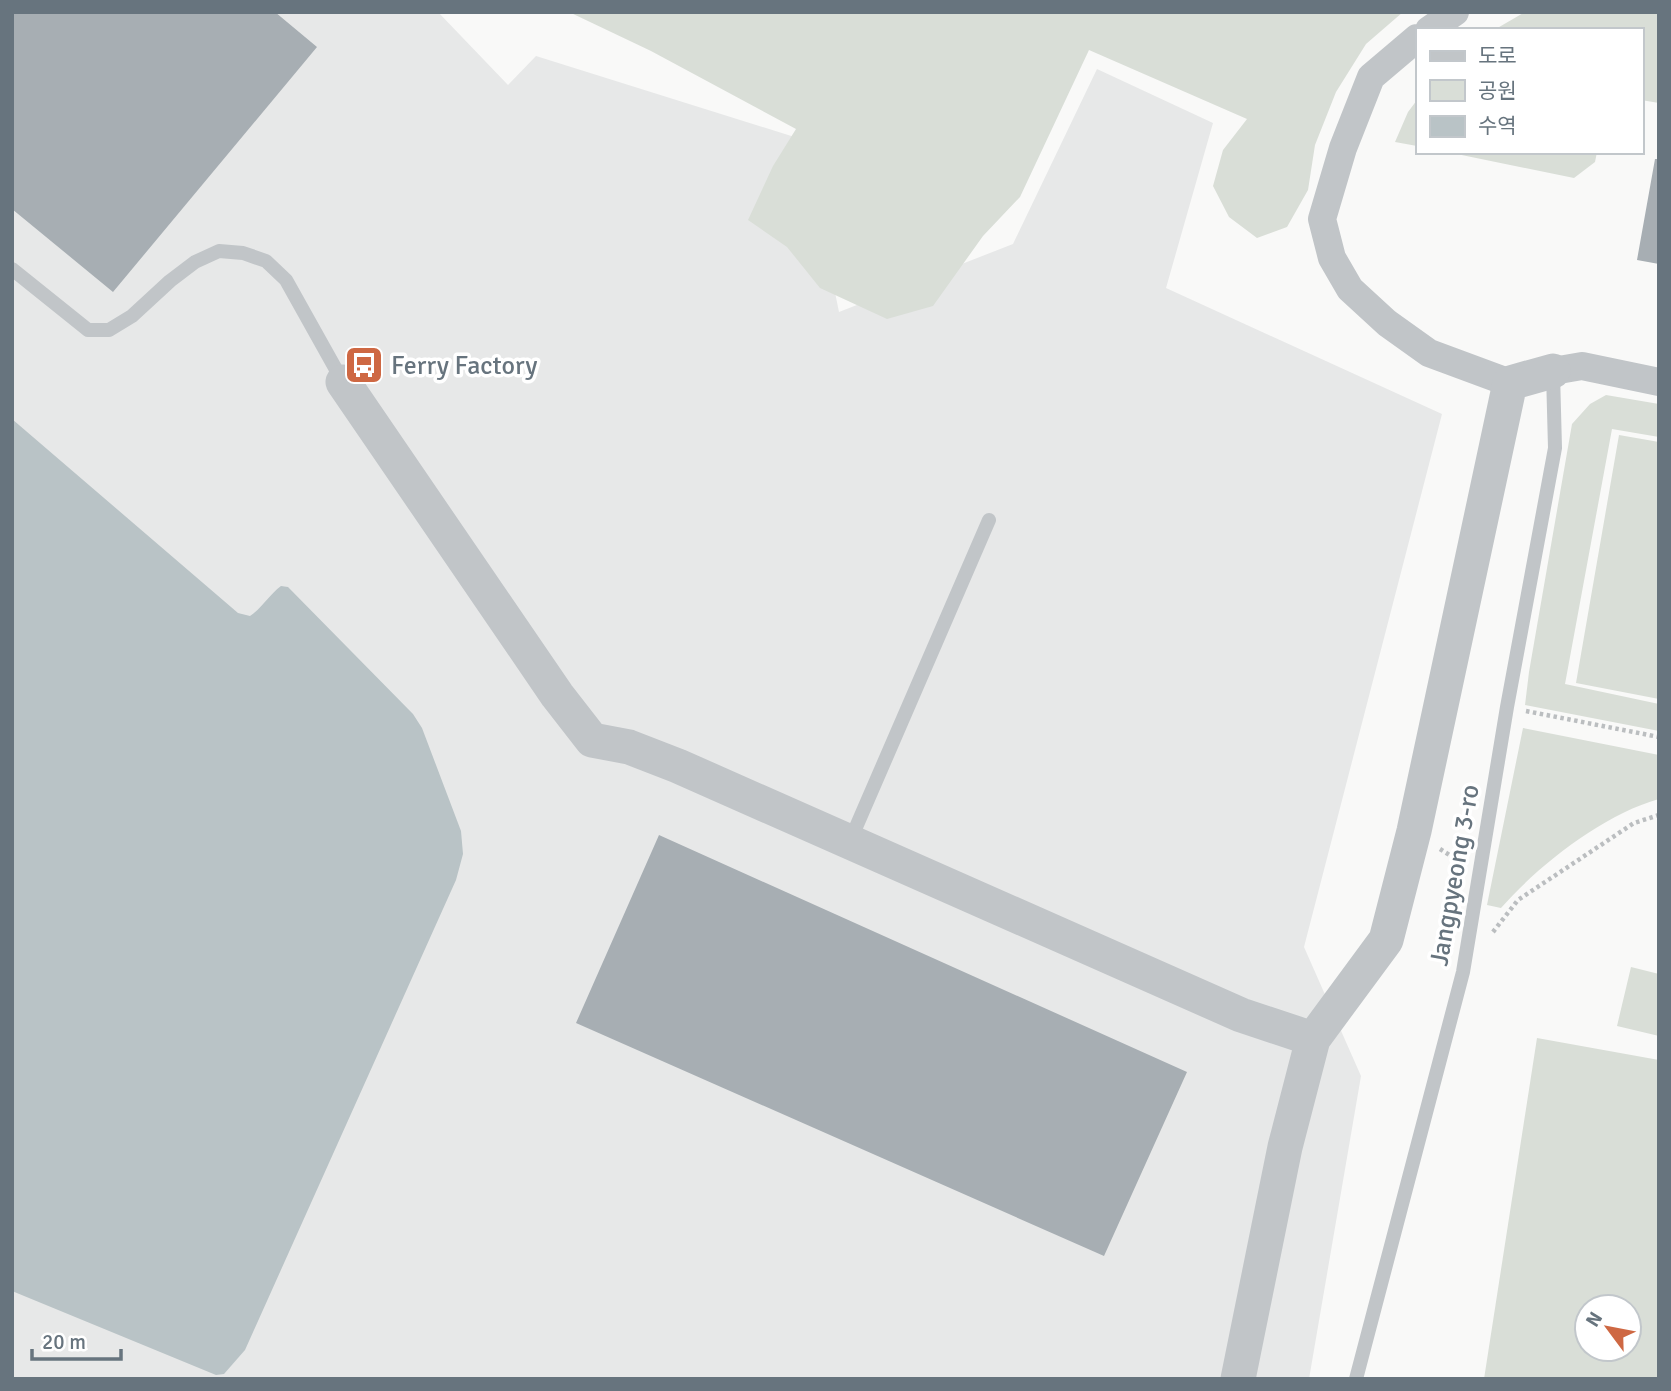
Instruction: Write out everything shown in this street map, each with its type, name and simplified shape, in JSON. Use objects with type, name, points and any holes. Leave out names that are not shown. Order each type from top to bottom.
[{"type":"street","points":[[1432,28],[1455,12]]},
{"type":"street","points":[[1416,39],[1371,77],[1343,148],[1322,219],[1332,258],[1350,289],[1387,323],[1429,353],[1510,383],[1582,366],[1659,382]]},
{"type":"street","points":[[342,382],[557,695],[592,740],[641,752],[850,841],[1241,1015],[1313,1039]]},
{"type":"street","points":[[1238,1379],[1285,1147],[1313,1039],[1386,940],[1415,831],[1510,383]]},
{"type":"lane","points":[[12,269],[88,330],[109,330],[132,316],[195,262],[219,251],[243,253],[266,261],[286,280],[342,382]]},
{"type":"lane","name":"Jangpyeong 3-ro","points":[[1356,1379],[1463,972],[1507,707],[1555,448],[1553,371]]},
{"type":"lane","points":[[850,841],[989,520]]},
{"type":"path","points":[[1507,707],[1659,737]]},
{"type":"path","points":[[1463,972],[1518,900],[1634,823],[1659,815]]},
{"type":"path","points":[[1415,831],[1480,876]]},
{"type":"shaded area","points":[[12,12],[438,12],[508,85],[536,56],[804,140],[839,312],[1013,244],[1097,69],[1213,123],[1166,288],[1442,414],[1304,947],[1361,1076],[1309,1379],[12,1379]]},
{"type":"green space","points":[[569,12],[1403,12],[1366,44],[1336,92],[1315,145],[1308,190],[1287,227],[1257,238],[1229,217],[1213,186],[1223,150],[1247,119],[1089,50],[1020,197],[983,236],[933,306],[887,319],[820,288],[787,247],[748,220],[773,166],[796,129],[651,51]]},
{"type":"green space","points":[[1525,12],[1659,12],[1659,103],[1643,100],[1643,28],[1497,28]]},
{"type":"green space","points":[[1416,101],[1416,146],[1395,142],[1408,112]]},
{"type":"green space","points":[[1457,154],[1597,154],[1595,162],[1574,178]]},
{"type":"green space","points":[[1606,395],[1659,404],[1659,437],[1612,429],[1565,684],[1659,704],[1659,731],[1525,705],[1572,424],[1590,404]]},
{"type":"green space","points":[[1619,435],[1659,442],[1659,699],[1576,683]]},
{"type":"green space","points":[[1523,728],[1659,755],[1659,799],[1616,817],[1573,843],[1534,875],[1501,908],[1487,905]]},
{"type":"green space","points":[[1631,967],[1659,974],[1659,1036],[1617,1026]]},
{"type":"green space","points":[[1537,1038],[1659,1060],[1659,1379],[1484,1379]]},
{"type":"water","points":[[12,419],[238,613],[250,616],[281,586],[288,587],[413,714],[422,728],[461,831],[463,854],[456,880],[245,1350],[224,1374],[216,1375],[12,1291]]},
{"type":"building","points":[[12,12],[275,12],[317,47],[113,292],[12,209]]},
{"type":"building","points":[[1655,159],[1659,159],[1659,264],[1637,260]]},
{"type":"building","points":[[659,835],[1187,1072],[1104,1256],[576,1023]]},
{"type":"place","name":"Ferry Factory","points":[[364,365]]}]
